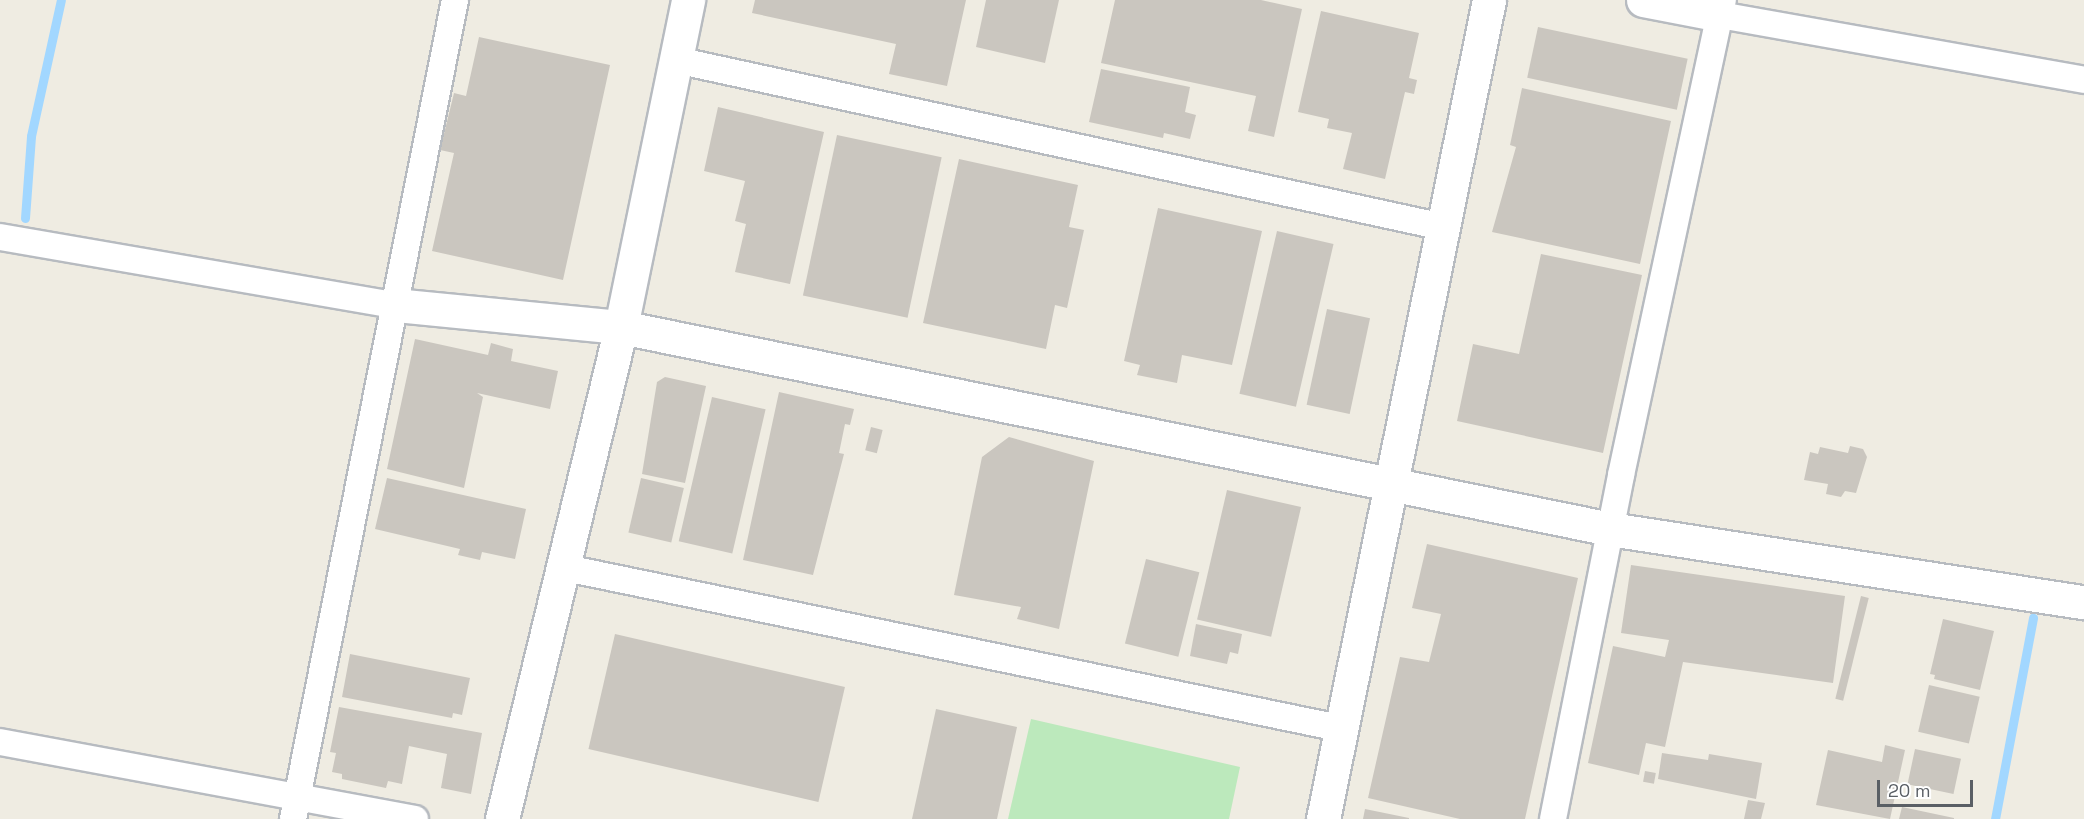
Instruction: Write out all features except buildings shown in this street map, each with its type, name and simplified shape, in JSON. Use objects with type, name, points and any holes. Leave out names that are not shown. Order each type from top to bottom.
[{"type":"street","points":[[295,809],[455,0]]},
{"type":"street","points":[[502,819],[561,567],[621,327],[688,0]]},
{"type":"street","points":[[1323,819],[1339,728],[1490,0]]},
{"type":"street","points":[[1643,0],[1722,7],[2084,80]]},
{"type":"street","points":[[1553,819],[1610,529],[1722,7]]},
{"type":"street","points":[[676,60],[1443,227]]},
{"type":"street","points":[[0,237],[160,261],[395,305],[621,327],[1610,529],[2084,602]]},
{"type":"street","points":[[561,567],[1339,728]]},
{"type":"street","points":[[0,742],[295,809],[415,819]]},
{"type":"green space","points":[[1031,719],[1240,767],[1229,819],[1008,819]]},
{"type":"waterway","points":[[25,218],[31,136],[61,0]]},
{"type":"waterway","points":[[1995,819],[2033,618]]}]
